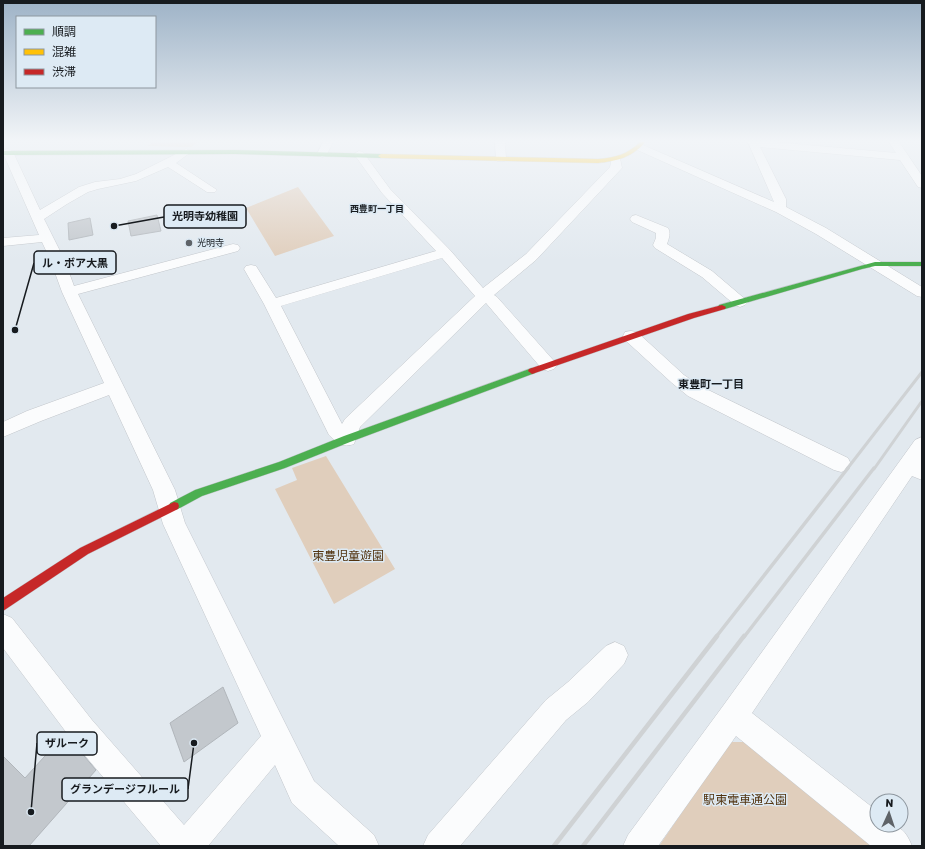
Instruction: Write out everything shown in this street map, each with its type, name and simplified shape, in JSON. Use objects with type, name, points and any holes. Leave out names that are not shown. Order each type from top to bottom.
[{"type":"main road","points":[[3,605],[84,551],[199,493],[282,465],[347,438],[548,365],[691,316],[875,264],[922,264]]},
{"type":"street","points":[[21,182],[36,218],[57,259],[69,292],[113,387],[164,490],[174,524],[303,792],[363,846]]},
{"type":"street","points":[[36,218],[81,191],[100,185],[120,182]]},
{"type":"street","points":[[131,182],[138,187]]},
{"type":"street","points":[[198,182],[211,190]]},
{"type":"street","points":[[379,182],[477,291],[492,300],[548,365]]},
{"type":"street","points":[[251,269],[272,304],[336,430],[347,438],[352,424],[485,295],[531,257],[603,182]]},
{"type":"street","points":[[721,182],[780,209],[821,231],[922,293]]},
{"type":"street","points":[[771,182],[780,200],[780,209]]},
{"type":"street","points":[[636,218],[663,231],[663,238],[660,245],[702,271],[740,302]]},
{"type":"street","points":[[3,242],[46,238]]},
{"type":"street","points":[[69,292],[233,248]]},
{"type":"street","points":[[272,304],[444,253]]},
{"type":"street","points":[[631,336],[690,388],[841,464]]},
{"type":"street","points":[[3,430],[34,416],[113,387]]},
{"type":"street","points":[[639,846],[917,461]]},
{"type":"street","points":[[3,627],[82,730],[182,846]]},
{"type":"street","points":[[439,846],[556,710],[578,692],[615,655]]},
{"type":"street","points":[[733,716],[896,846]]},
{"type":"street","points":[[187,846],[278,739]]},
{"type":"green space","points":[[298,187],[334,236],[275,256],[246,208]]},
{"type":"green space","name":"東豊児童遊園","points":[[326,456],[395,569],[334,604],[275,489],[297,480],[292,468]]},
{"type":"green space","name":"駅東電車通公園","points":[[730,742],[746,742],[877,846],[659,846]]},
{"type":"building","points":[[157,215],[161,231],[131,236],[128,221]]},
{"type":"building","points":[[90,218],[93,235],[69,240],[68,223]]},
{"type":"building","points":[[223,687],[238,723],[184,762],[170,723]]},
{"type":"building","points":[[63,736],[79,750],[96,770],[29,846],[3,846],[3,756],[25,778]]},
{"type":"railway","points":[[847,469],[922,372]]},
{"type":"railway","points":[[874,469],[922,401]]},
{"type":"railway","points":[[716,637],[848,468]]},
{"type":"railway","points":[[744,637],[874,468]]},
{"type":"railway","points":[[554,846],[717,636]]},
{"type":"railway","points":[[583,846],[744,636]]},
{"type":"traffic: fast","points":[[722,307],[861,267],[875,264],[922,264]]},
{"type":"traffic: fast","points":[[174,506],[199,493],[282,465],[347,439],[532,371]]},
{"type":"traffic: jam","points":[[532,371],[691,316],[722,307]]},
{"type":"traffic: jam","points":[[3,605],[84,551],[174,506]]},
{"type":"place","name":"光明寺幼稚園","points":[[114,226]]},
{"type":"place","name":"光明寺","points":[[189,243]]},
{"type":"place","name":"ル・ボア大黒","points":[[15,330]]},
{"type":"place","name":"グランデージフルール","points":[[194,743]]},
{"type":"place","name":"ザルーク","points":[[31,812]]},
{"type":"district","name":"西豊町一丁目","points":[[377,209]]},
{"type":"district","name":"東豊町一丁目","points":[[711,384]]}]
